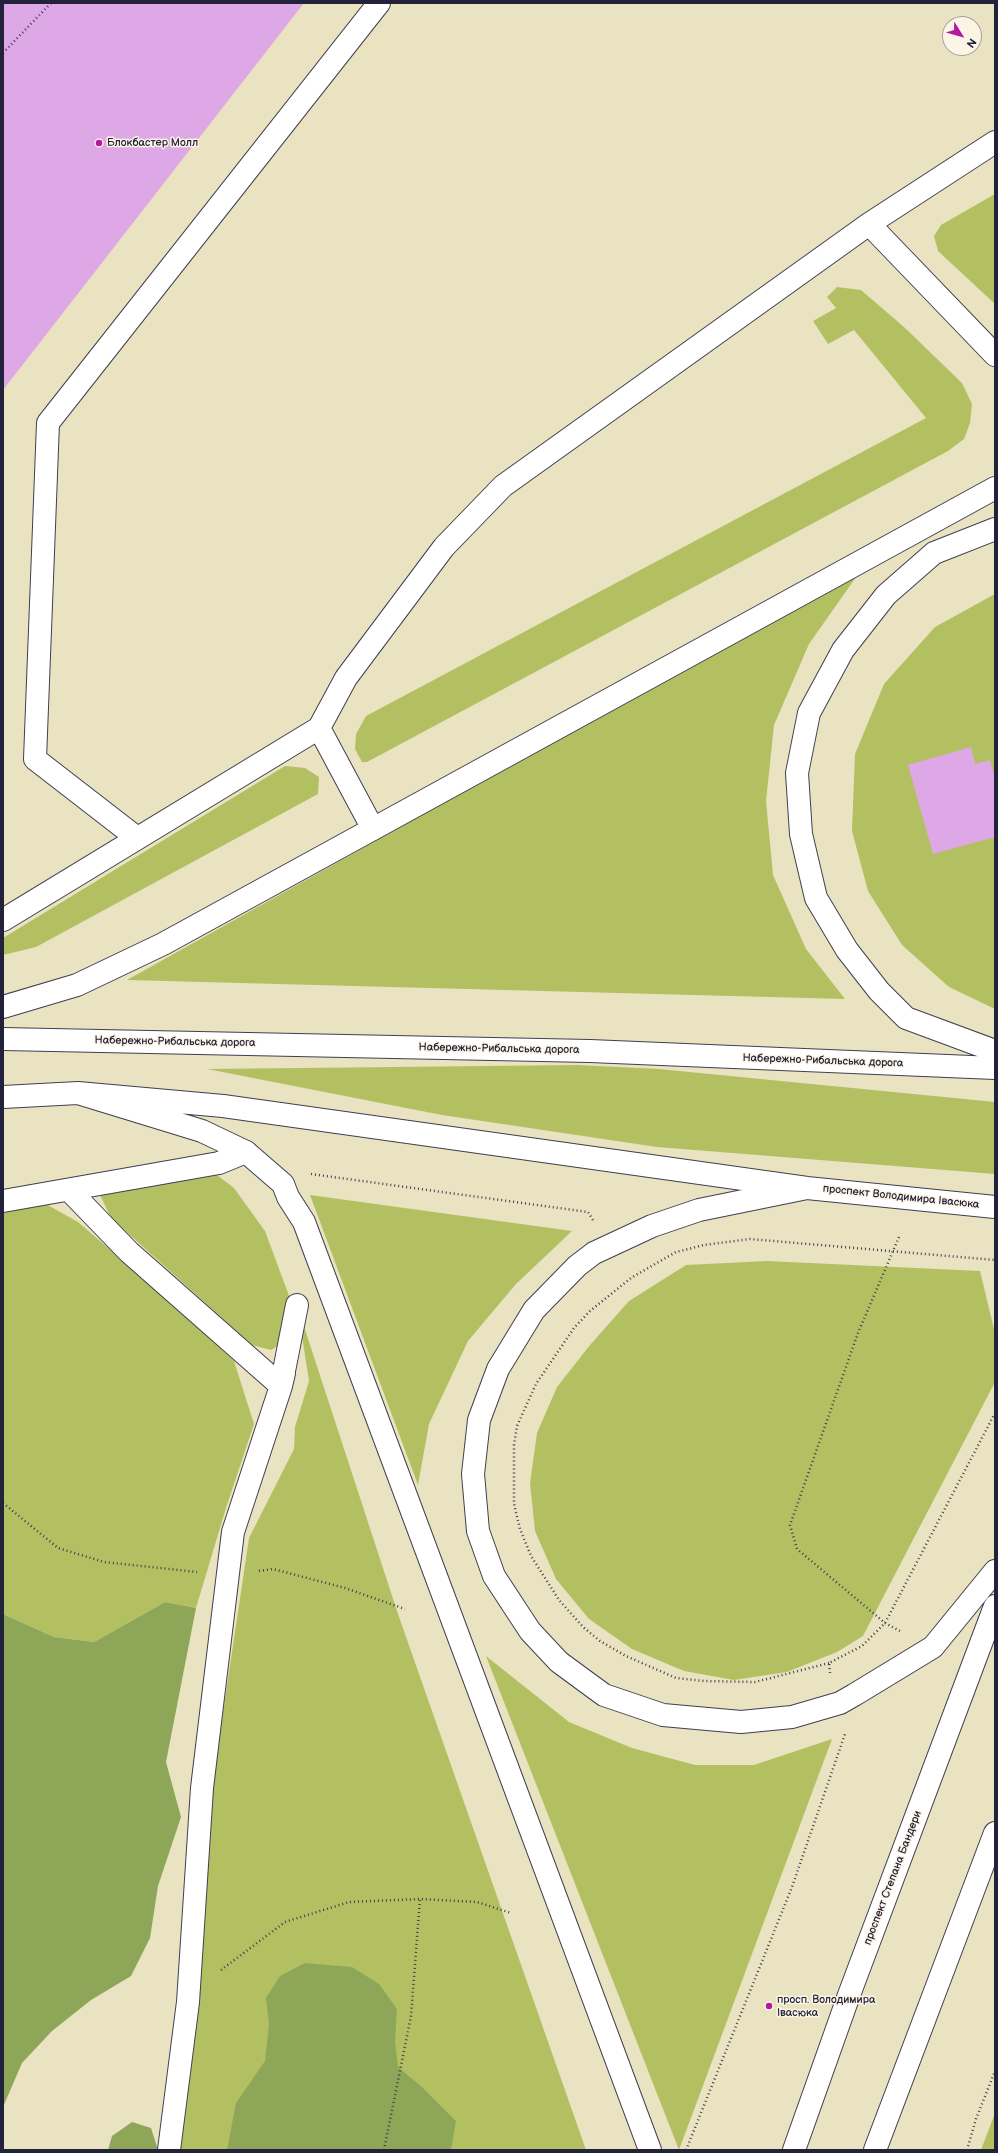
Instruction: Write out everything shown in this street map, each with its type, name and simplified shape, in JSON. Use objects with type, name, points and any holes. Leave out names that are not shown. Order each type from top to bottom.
[{"type":"main road","points":[[136,838],[35,759],[48,423],[379,3]]},
{"type":"main road","points":[[3,920],[319,728],[346,678],[444,547],[504,486],[869,224],[995,142]]},
{"type":"main road","points":[[869,224],[995,355]]},
{"type":"main road","points":[[3,1007],[77,985],[163,944],[995,488]]},
{"type":"main road","points":[[995,530],[934,553],[886,595],[843,650],[810,713],[797,773],[801,834],[816,898],[847,950],[878,991],[906,1018],[995,1051]]},
{"type":"main road","points":[[319,728],[373,829]]},
{"type":"main road","name":"Набережно-Рибальська дорога","points":[[3,1039],[590,1051],[995,1068]]},
{"type":"main road","points":[[3,1097],[78,1093],[223,1106],[807,1188]]},
{"type":"main road","points":[[78,1093],[202,1131],[246,1152],[283,1184],[288,1197],[304,1222],[650,2150]]},
{"type":"main road","points":[[3,1201],[219,1163],[246,1152]]},
{"type":"main road","points":[[807,1188],[698,1210],[652,1226],[609,1245],[594,1253],[577,1266],[534,1310],[498,1369],[480,1420],[473,1474],[478,1531],[494,1576],[530,1632],[559,1662],[604,1695],[663,1715],[741,1722],[792,1717],[840,1703],[933,1647],[995,1571]]},
{"type":"main road","name":"проспект Володимира Івасюка","points":[[807,1188],[995,1207]]},
{"type":"main road","points":[[69,1190],[129,1252],[281,1386]]},
{"type":"main road","points":[[169,2150],[188,2002],[202,1788],[233,1532],[281,1386],[297,1305]]},
{"type":"main road","name":"проспект Степана Бандери","points":[[794,2150],[849,1995],[995,1606]]},
{"type":"main road","points":[[875,2150],[995,1833]]},
{"type":"path","points":[[3,54],[51,3]]},
{"type":"path","points":[[283,1184],[304,1173],[588,1212],[631,1278]]},
{"type":"path","points":[[899,1237],[891,1251],[858,1333],[790,1525],[797,1549],[885,1623],[902,1632]]},
{"type":"path","points":[[995,1260],[750,1239],[704,1245],[676,1252],[631,1278],[590,1311],[574,1328],[536,1384],[517,1426],[514,1445],[514,1504],[520,1529],[531,1556],[559,1600],[583,1627],[600,1642],[626,1656],[676,1678],[739,1683],[755,1682],[829,1663],[862,1646],[885,1623],[995,1413]]},
{"type":"path","points":[[686,2150],[792,1887],[846,1733],[840,1703],[829,1663]]},
{"type":"path","points":[[188,2002],[229,1962],[285,1922],[349,1902],[420,1899],[477,1902],[511,1913]]},
{"type":"path","points":[[384,2150],[411,2016],[420,1899]]},
{"type":"path","points":[[967,2150],[976,2119],[995,2071]]},
{"type":"green space","points":[[995,194],[995,304],[938,251],[934,236],[941,225]]},
{"type":"green space","points":[[837,287],[861,290],[904,327],[962,383],[972,404],[970,423],[964,439],[948,451],[367,762],[362,762],[355,749],[356,734],[366,716],[926,418],[854,330],[828,344],[813,321],[836,308],[827,297]]},
{"type":"green space","points":[[861,570],[809,644],[774,725],[766,801],[773,875],[806,949],[845,999],[127,980]]},
{"type":"green space","points":[[995,594],[995,1009],[949,987],[902,945],[868,891],[852,831],[855,754],[884,684],[935,627]]},
{"type":"green space","points":[[285,766],[305,768],[319,777],[318,794],[36,947],[3,955],[3,938]]},
{"type":"green space","points":[[578,1065],[659,1069],[995,1102],[995,1174],[657,1147],[442,1115],[207,1069]]},
{"type":"green space","points":[[217,1175],[234,1188],[265,1231],[291,1301],[283,1343],[271,1350],[252,1345],[111,1218],[100,1195]]},
{"type":"green space","points":[[310,1195],[572,1231],[516,1284],[468,1341],[429,1424],[418,1485]]},
{"type":"green space","points":[[46,1204],[78,1222],[149,1283],[234,1361],[254,1424],[226,1508],[196,1608],[165,1602],[94,1642],[54,1637],[3,1614],[3,1213]]},
{"type":"green space","points":[[767,1261],[980,1271],[995,1333],[995,1382],[863,1636],[837,1652],[787,1672],[734,1680],[684,1671],[632,1649],[589,1619],[556,1579],[535,1531],[530,1483],[537,1433],[557,1387],[590,1345],[629,1301],[686,1265]]},
{"type":"green space","points":[[297,1305],[398,1614],[586,2150],[180,2150],[212,1786],[249,1538],[294,1449],[295,1427],[309,1381]]},
{"type":"green space","points":[[165,1602],[196,1608],[166,1762],[181,1817],[158,1886],[150,1938],[131,1976],[91,2000],[52,2031],[22,2063],[3,2107],[3,1614],[54,1637],[94,1642]]},
{"type":"green space","points":[[486,1656],[569,1722],[632,1748],[695,1765],[754,1765],[832,1739],[679,2150]]},
{"type":"green space","points":[[305,1963],[352,1967],[379,1984],[397,2009],[395,2041],[398,2067],[423,2088],[456,2121],[451,2150],[227,2150],[236,2103],[265,2061],[269,2024],[266,1998],[280,1976]]},
{"type":"green space","points":[[995,2113],[995,2150],[981,2150]]},
{"type":"green space","points":[[132,2122],[151,2128],[158,2150],[108,2150],[112,2136]]},
{"type":"building","name":"Блокбастер Молл","points":[[3,3],[304,3],[3,390]]},
{"type":"building","points":[[971,747],[975,764],[990,760],[995,778],[995,837],[933,854],[908,765]]},
{"type":"place","name":"Блокбастер Молл","points":[[99,143]]},
{"type":"place","name":"просп. Володимира Івасюка","points":[[769,2006]]}]
